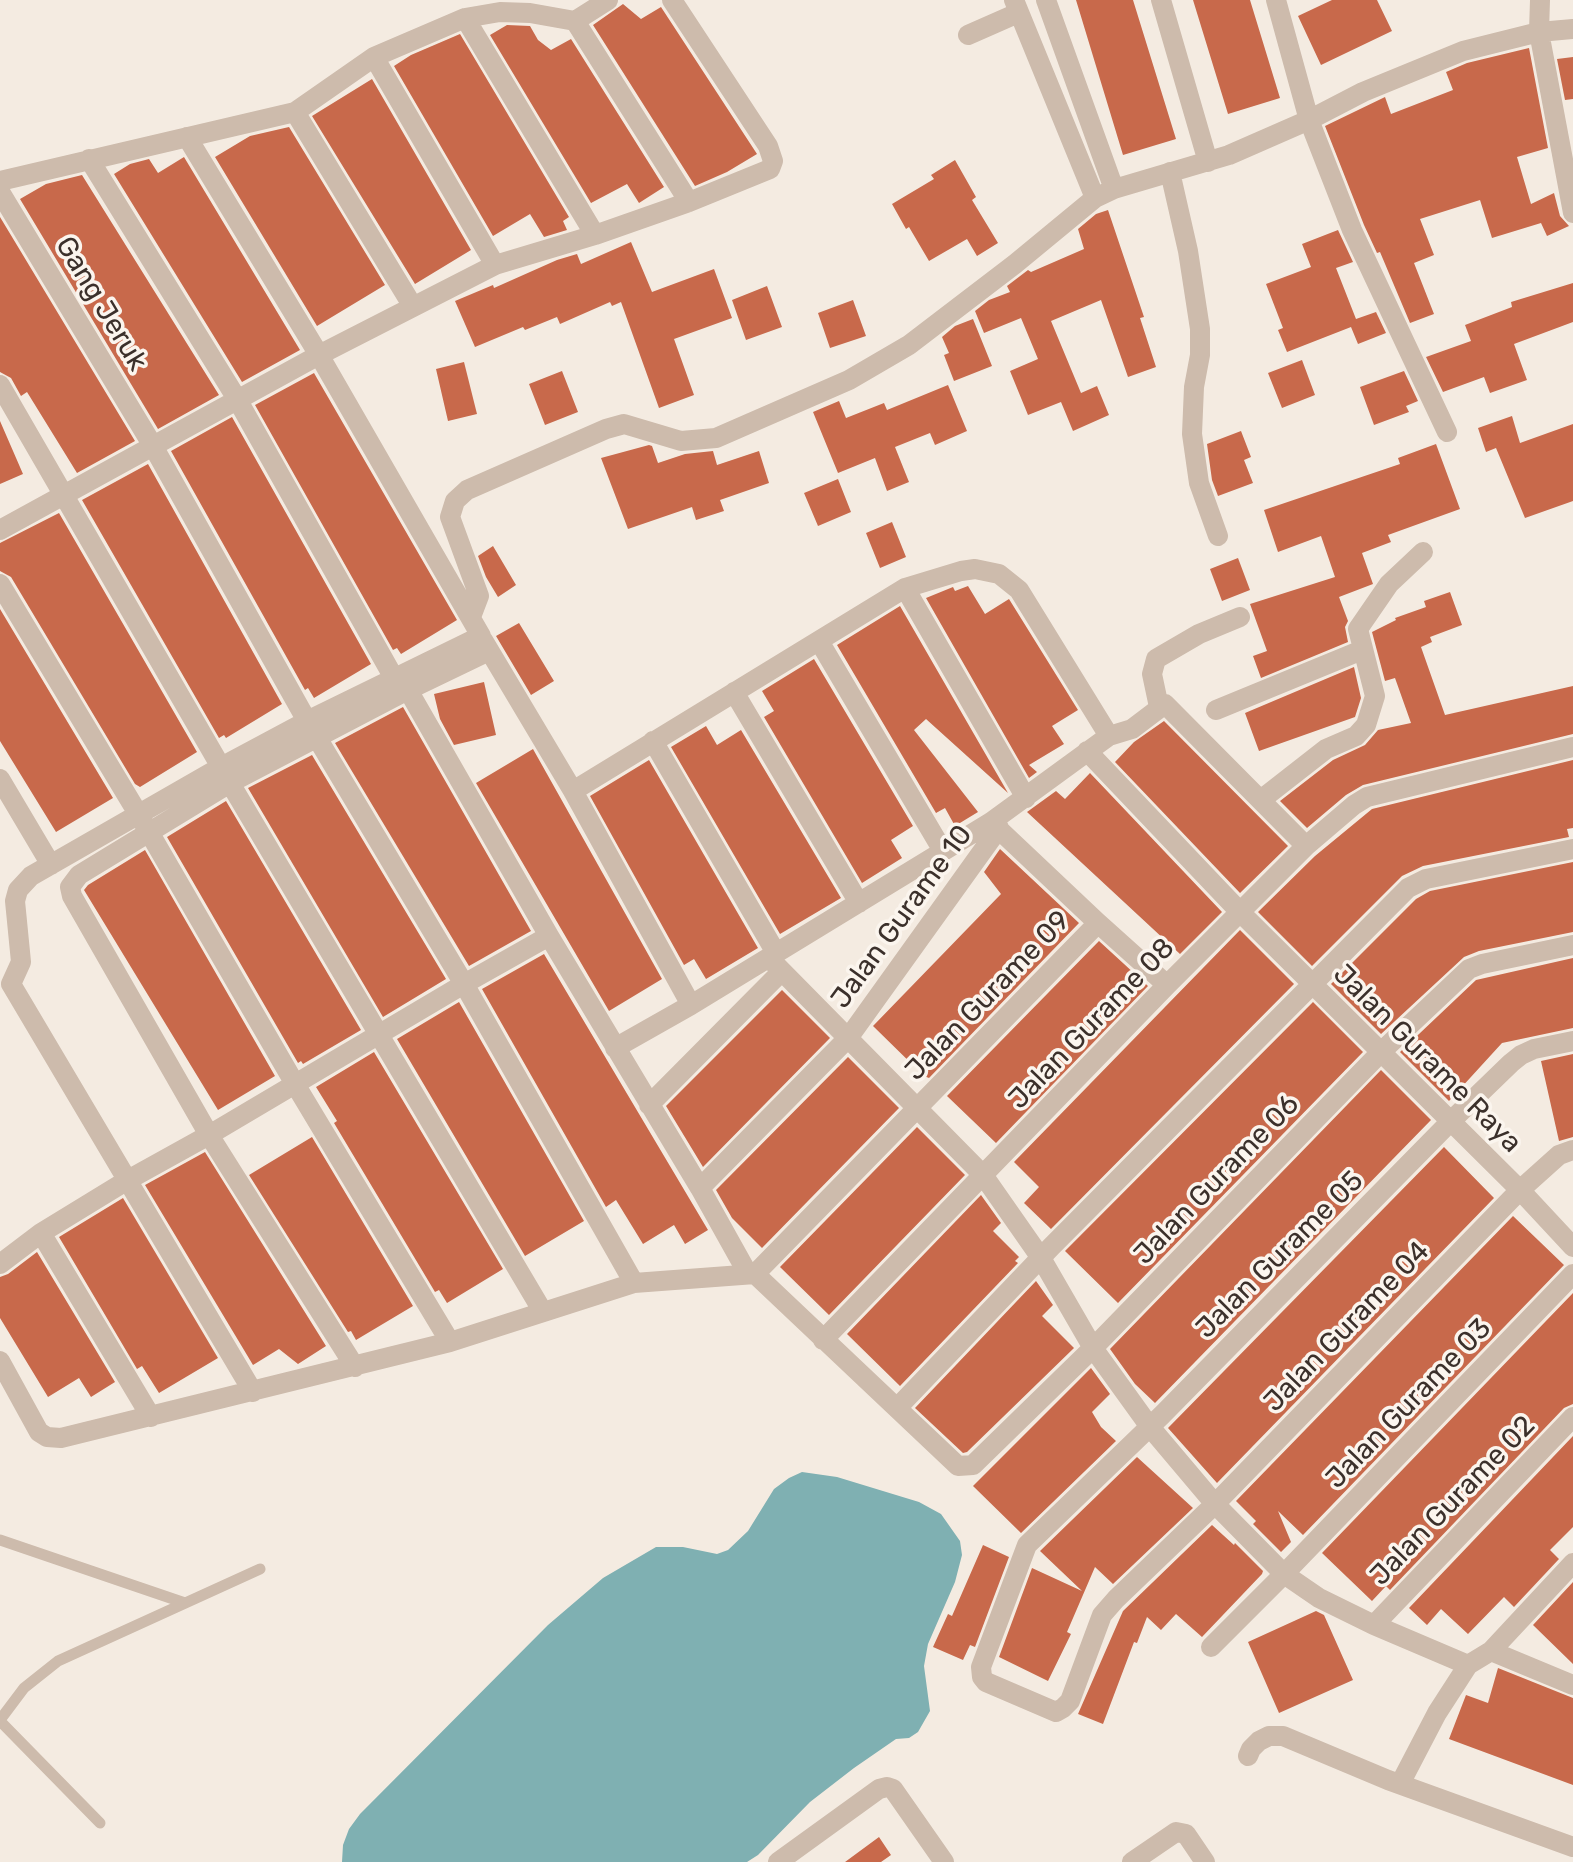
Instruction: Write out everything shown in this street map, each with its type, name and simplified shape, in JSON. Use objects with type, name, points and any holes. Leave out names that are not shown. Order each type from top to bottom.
[{"type":"street","points":[[0,181],[295,112],[374,57],[465,18],[500,12],[530,13],[575,21],[608,0]]},
{"type":"street","points":[[0,530],[412,305],[495,265],[595,235],[766,172],[773,161],[768,146],[672,0]]},
{"type":"street","points":[[1046,0],[1114,189]]},
{"type":"street","points":[[1161,0],[1208,162]]},
{"type":"street","points":[[1276,0],[1309,120],[1352,230],[1447,432]]},
{"type":"street","points":[[1540,0],[1539,32],[1573,213]]},
{"type":"street","points":[[968,35],[1016,6],[1095,198]]},
{"type":"street","points":[[465,18],[595,235]]},
{"type":"street","points":[[575,21],[689,202]]},
{"type":"street","points":[[471,617],[479,596],[450,517],[455,501],[467,490],[624,424],[681,441],[716,438],[849,380],[909,345],[1095,198],[1114,189],[1208,162],[1463,51],[1539,32],[1573,29]]},
{"type":"street","points":[[374,57],[495,265]]},
{"type":"street","points":[[295,112],[412,305]]},
{"type":"street","points":[[187,137],[319,355],[573,791],[691,1005]]},
{"type":"street","name":"Jalan Gurame 06","points":[[89,159],[237,399],[549,936],[752,1274],[958,1466],[973,1465],[1093,1348],[1381,1052],[1469,969],[1573,945]]},
{"type":"street","points":[[1170,172],[1188,251],[1200,329],[1192,434],[1199,483],[1218,536]]},
{"type":"street","name":"Gang Jeruk","points":[[0,192],[153,446],[307,721],[464,984],[634,1283]]},
{"type":"street","points":[[0,385],[378,1036],[543,1312]]},
{"type":"street","points":[[1262,799],[1326,749],[1356,736],[1366,725],[1375,696],[1358,635],[1360,625],[1389,584],[1423,552]]},
{"type":"street","points":[[573,791],[905,588],[975,569],[1006,579],[1019,590],[1109,736]]},
{"type":"street","points":[[0,584],[450,1342]]},
{"type":"street","points":[[905,588],[1026,798]]},
{"type":"street","points":[[1240,617],[1199,634],[1156,659],[1152,674],[1163,706],[1262,799],[1306,846]]},
{"type":"street","points":[[819,641],[943,851]]},
{"type":"street","points":[[355,1367],[209,1135],[71,891],[74,879],[149,832],[307,721],[401,684],[485,643]]},
{"type":"street","points":[[1216,710],[1362,650]]},
{"type":"street","points":[[253,1392],[5,986],[21,962],[15,901],[18,890],[31,876],[138,813],[318,739],[401,684]]},
{"type":"street","points":[[734,692],[859,903]]},
{"type":"street","points":[[615,1048],[776,961],[859,903],[943,851],[995,825],[1087,751],[1109,736],[1132,729],[1163,706]]},
{"type":"street","points":[[653,741],[776,961],[983,1175],[1041,1258],[1093,1348],[1150,1427],[1215,1504],[1284,1574],[1319,1598],[1468,1665]]},
{"type":"street","name":"Jalan Gurame 08","points":[[823,1340],[1306,846],[1367,797],[1573,747]]},
{"type":"street","name":"Jalan Gurame Raya","points":[[1087,751],[1241,913],[1520,1190],[1573,1247]]},
{"type":"street","points":[[0,779],[51,865]]},
{"type":"street","name":"Jalan Gurame 10","points":[[700,1188],[849,1037],[995,825],[1167,985]]},
{"type":"street","points":[[898,1407],[1041,1258],[1416,884],[1426,879],[1573,849]]},
{"type":"street","name":"Jalan Gurame 09","points":[[752,1274],[1098,923]]},
{"type":"street","points":[[0,1264],[41,1233],[126,1181],[549,936]]},
{"type":"street","points":[[649,1105],[776,961]]},
{"type":"street","name":"Jalan Gurame 05","points":[[1215,1504],[1102,1615],[1070,1701],[1063,1708],[1056,1712],[986,1682],[982,1677],[981,1667],[1027,1545],[1150,1427],[1450,1122],[1521,1055],[1573,1041]]},
{"type":"street","name":"Jalan Gurame 04","points":[[1215,1504],[1520,1190],[1559,1155],[1573,1150]]},
{"type":"street","points":[[41,1233],[151,1417]]},
{"type":"street","points":[[0,1361],[39,1432],[47,1437],[61,1438],[450,1342],[634,1283],[752,1274]]},
{"type":"street","name":"Jalan Gurame 03","points":[[1211,1647],[1573,1274]]},
{"type":"street","name":"Jalan Gurame 02","points":[[1374,1625],[1573,1417]]},
{"type":"street","points":[[1400,1784],[1437,1713],[1468,1665],[1491,1651],[1573,1563]]},
{"type":"street","points":[[1491,1651],[1573,1685]]},
{"type":"street","points":[[1248,1756],[1259,1741],[1269,1736],[1283,1736],[1400,1784],[1573,1847]]},
{"type":"street","points":[[778,1862],[879,1789],[887,1787],[893,1789],[944,1862]]},
{"type":"street","points":[[1132,1862],[1176,1832],[1186,1834],[1205,1862]]},
{"type":"lane","points":[[0,1540],[185,1603]]},
{"type":"lane","points":[[100,1823],[0,1721],[24,1688],[58,1661],[260,1569]]},
{"type":"water","points":[[802,1472],[837,1477],[919,1502],[941,1514],[960,1541],[962,1555],[955,1582],[928,1644],[924,1666],[930,1711],[918,1732],[909,1738],[896,1739],[854,1768],[810,1802],[758,1855],[747,1862],[342,1862],[343,1845],[349,1829],[360,1814],[548,1625],[603,1578],[656,1547],[683,1547],[717,1554],[728,1550],[748,1531],[774,1489]]},
{"type":"building","points":[[1076,0],[1133,0],[1176,139],[1123,155]]},
{"type":"building","points":[[1193,0],[1250,0],[1280,98],[1228,114]]},
{"type":"building","points":[[1332,0],[1377,0],[1392,31],[1321,65],[1298,16]]},
{"type":"building","points":[[623,4],[641,19],[661,7],[757,154],[695,186],[593,25]]},
{"type":"building","points":[[507,25],[530,26],[538,40],[551,50],[571,39],[664,187],[639,203],[627,184],[591,203],[490,35]]},
{"type":"building","points":[[460,34],[569,217],[563,221],[567,230],[544,237],[530,214],[493,236],[394,66],[411,55]]},
{"type":"building","points":[[1529,48],[1548,148],[1517,157],[1531,204],[1554,193],[1560,216],[1569,226],[1547,236],[1541,223],[1492,238],[1480,200],[1420,219],[1434,255],[1414,263],[1434,314],[1410,323],[1380,252],[1377,253],[1364,225],[1325,126],[1385,97],[1391,114],[1453,90],[1446,72],[1467,63]]},
{"type":"building","points":[[1573,57],[1573,99],[1565,100],[1557,59]]},
{"type":"building","points":[[372,79],[471,250],[415,284],[312,116]]},
{"type":"building","points":[[289,127],[385,285],[317,326],[215,157],[250,136]]},
{"type":"building","points":[[184,157],[300,350],[242,382],[114,174],[130,164],[149,159],[158,173]]},
{"type":"building","points":[[955,160],[976,197],[972,200],[998,243],[977,256],[967,239],[929,261],[892,204],[934,179],[931,175]]},
{"type":"building","points":[[82,175],[219,395],[158,429],[20,199],[46,184]]},
{"type":"building","points":[[1108,210],[1144,317],[1140,318],[1156,367],[1128,377],[1101,300],[1051,321],[1081,393],[1097,386],[1109,415],[1073,431],[1061,402],[1028,415],[1010,371],[1038,359],[1021,318],[984,333],[975,311],[989,300],[1010,292],[1007,286],[1028,270],[1031,272],[1084,249],[1078,229],[1096,214]]},
{"type":"building","points":[[0,217],[135,441],[77,473],[27,392],[21,396],[11,378],[0,372]]},
{"type":"building","points":[[1338,230],[1353,262],[1336,268],[1356,319],[1376,312],[1386,333],[1358,344],[1351,327],[1287,352],[1278,330],[1283,328],[1266,284],[1311,267],[1302,244]]},
{"type":"building","points":[[631,242],[652,292],[714,269],[732,318],[674,339],[694,395],[659,408],[621,302],[612,306],[610,302],[560,324],[557,317],[525,330],[523,327],[475,347],[455,301],[493,285],[494,288],[557,260],[577,254],[581,264]]},
{"type":"building","points":[[1573,283],[1573,322],[1514,344],[1527,380],[1490,393],[1484,377],[1443,392],[1426,357],[1471,341],[1465,325],[1512,307],[1511,302]]},
{"type":"building","points":[[767,286],[782,327],[746,340],[732,300]]},
{"type":"building","points":[[853,300],[866,336],[830,348],[818,313]]},
{"type":"building","points":[[973,319],[992,366],[954,381],[944,355],[949,353],[942,337],[955,326]]},
{"type":"building","points":[[1302,360],[1315,395],[1282,408],[1268,373]]},
{"type":"building","points":[[464,362],[477,414],[448,421],[436,369]]},
{"type":"building","points":[[562,371],[578,412],[545,425],[529,384]]},
{"type":"building","points":[[1404,371],[1418,401],[1406,406],[1409,412],[1374,425],[1360,387]]},
{"type":"building","points":[[314,373],[457,620],[401,654],[397,648],[393,650],[255,405]]},
{"type":"building","points":[[948,385],[967,431],[935,445],[930,433],[895,447],[909,482],[887,491],[875,458],[838,473],[813,412],[839,401],[846,418],[884,403],[887,410]]},
{"type":"building","points":[[1512,416],[1520,443],[1573,424],[1573,501],[1525,518],[1496,448],[1486,452],[1478,428]]},
{"type":"building","points":[[232,417],[371,664],[314,698],[308,688],[305,690],[171,451]]},
{"type":"building","points":[[0,421],[23,474],[0,484]]},
{"type":"building","points":[[1241,431],[1251,457],[1244,460],[1253,483],[1218,496],[1212,480],[1207,444]]},
{"type":"building","points":[[1436,444],[1460,509],[1388,535],[1391,542],[1362,553],[1373,584],[1339,597],[1348,621],[1345,627],[1348,642],[1261,678],[1253,656],[1267,651],[1250,604],[1335,577],[1321,536],[1278,552],[1264,510],[1400,464],[1398,458]]},
{"type":"building","points":[[649,445],[658,463],[685,454],[713,451],[717,465],[759,451],[769,483],[720,500],[724,511],[696,520],[692,507],[628,529],[601,458]]},
{"type":"building","points":[[148,464],[282,704],[226,738],[224,735],[219,738],[82,500]]},
{"type":"building","points":[[838,479],[851,512],[818,526],[804,493]]},
{"type":"building","points":[[59,513],[197,752],[140,787],[135,784],[11,577],[0,571],[0,543]]},
{"type":"building","points":[[892,522],[906,557],[880,568],[866,533]]},
{"type":"building","points":[[493,546],[516,585],[498,597],[478,556]]},
{"type":"building","points":[[1238,558],[1250,590],[1222,601],[1210,569]]},
{"type":"building","points":[[968,586],[985,614],[1009,599],[1078,710],[1052,726],[1064,744],[1029,765],[1037,772],[1029,778],[926,598],[953,587],[955,591]]},
{"type":"building","points":[[1450,592],[1462,625],[1430,637],[1432,642],[1421,647],[1445,715],[1573,686],[1573,734],[1363,785],[1346,795],[1307,828],[1280,801],[1333,760],[1365,745],[1378,730],[1411,723],[1395,678],[1385,681],[1372,632],[1395,618],[1426,607],[1424,601]]},
{"type":"building","points":[[900,606],[1008,793],[926,719],[914,730],[978,812],[955,826],[945,808],[936,813],[837,645]]},
{"type":"building","points":[[0,609],[113,798],[56,832],[0,741]]},
{"type":"building","points":[[519,623],[554,681],[531,695],[496,636]]},
{"type":"building","points":[[814,659],[913,826],[891,840],[902,858],[862,883],[764,717],[774,711],[762,691]]},
{"type":"building","points":[[1354,667],[1361,698],[1355,717],[1259,751],[1245,713]]},
{"type":"building","points":[[484,682],[496,735],[454,745],[440,719],[434,694]]},
{"type":"building","points":[[403,707],[531,931],[469,966],[335,743]]},
{"type":"building","points":[[1164,721],[1288,846],[1240,893],[1115,762],[1134,742]]},
{"type":"building","points":[[706,726],[717,745],[741,730],[841,898],[780,934],[671,747]]},
{"type":"building","points":[[533,749],[662,979],[609,1011],[476,783]]},
{"type":"building","points":[[312,755],[446,979],[383,1017],[248,788]]},
{"type":"building","points":[[649,760],[758,948],[706,979],[694,959],[684,965],[590,796]]},
{"type":"building","points":[[1573,760],[1573,828],[1567,829],[1569,837],[1423,866],[1402,876],[1312,966],[1258,912],[1315,856],[1372,809]]},
{"type":"building","points":[[1090,773],[1222,912],[1180,954],[1027,812],[1056,791],[1065,799]]},
{"type":"building","points":[[226,801],[361,1030],[303,1064],[301,1061],[298,1063],[167,837]]},
{"type":"building","points":[[1000,849],[1079,923],[929,1078],[873,1026],[1001,894],[984,872]]},
{"type":"building","points":[[145,850],[275,1076],[218,1110],[84,890]]},
{"type":"building","points":[[1573,862],[1573,932],[1479,951],[1464,957],[1381,1034],[1331,984],[1416,899],[1430,891]]},
{"type":"building","points":[[1240,930],[1294,984],[1051,1229],[1024,1203],[1039,1187],[1014,1162]]},
{"type":"building","points":[[1099,941],[1148,986],[996,1143],[947,1096]]},
{"type":"building","points":[[544,954],[708,1230],[685,1244],[674,1225],[643,1244],[616,1200],[606,1207],[482,989]]},
{"type":"building","points":[[1573,958],[1573,1028],[1502,1043],[1449,1101],[1400,1052],[1476,980]]},
{"type":"building","points":[[782,990],[830,1038],[703,1167],[666,1106]]},
{"type":"building","points":[[459,1002],[584,1221],[525,1256],[397,1039]]},
{"type":"building","points":[[1313,1002],[1363,1052],[1118,1303],[1065,1251]]},
{"type":"building","points":[[374,1052],[503,1269],[447,1303],[439,1290],[435,1292],[334,1123],[337,1121],[316,1087]]},
{"type":"building","points":[[1573,1054],[1573,1137],[1559,1141],[1541,1061]]},
{"type":"building","points":[[848,1057],[899,1108],[762,1248],[732,1218],[716,1190]]},
{"type":"building","points":[[1381,1070],[1431,1120],[1155,1403],[1135,1384],[1110,1349]]},
{"type":"building","points":[[917,1127],[965,1175],[829,1315],[780,1267]]},
{"type":"building","points":[[312,1137],[413,1306],[356,1340],[249,1175]]},
{"type":"building","points":[[1444,1147],[1494,1198],[1217,1483],[1168,1428]]},
{"type":"building","points":[[205,1152],[326,1346],[298,1364],[279,1349],[253,1365],[145,1185]]},
{"type":"building","points":[[981,1195],[1001,1223],[993,1231],[1019,1257],[1015,1261],[1018,1263],[900,1386],[847,1334]]},
{"type":"building","points":[[123,1198],[218,1358],[159,1393],[142,1366],[137,1369],[59,1237]]},
{"type":"building","points":[[1513,1216],[1564,1265],[1303,1535],[1278,1511],[1291,1542],[1281,1552],[1253,1524],[1256,1521],[1236,1501]]},
{"type":"building","points":[[37,1252],[115,1382],[91,1397],[79,1378],[48,1397],[0,1318],[0,1277]]},
{"type":"building","points":[[1036,1281],[1053,1305],[1042,1316],[1074,1348],[963,1453],[915,1408]]},
{"type":"building","points":[[1573,1293],[1573,1404],[1564,1408],[1390,1590],[1386,1586],[1372,1601],[1322,1553]]},
{"type":"building","points":[[1091,1368],[1110,1394],[1092,1412],[1101,1427],[1116,1441],[1021,1533],[973,1486]]},
{"type":"building","points":[[1573,1436],[1573,1527],[1550,1550],[1559,1559],[1514,1607],[1504,1597],[1468,1634],[1441,1609],[1427,1625],[1409,1608]]},
{"type":"building","points":[[1137,1457],[1193,1508],[1113,1584],[1095,1567],[1067,1632],[1071,1634],[1048,1681],[999,1657],[1032,1568],[1082,1591],[1040,1551]]},
{"type":"building","points":[[1212,1525],[1235,1543],[1263,1571],[1262,1574],[1202,1637],[1176,1614],[1161,1630],[1147,1617],[1137,1643],[1134,1642],[1103,1724],[1078,1714],[1123,1611]]},
{"type":"building","points":[[983,1545],[1009,1557],[975,1647],[970,1645],[963,1660],[933,1647],[948,1614],[952,1616]]},
{"type":"building","points":[[1573,1582],[1573,1664],[1533,1625]]},
{"type":"building","points":[[1316,1611],[1324,1615],[1353,1680],[1279,1713],[1248,1642]]},
{"type":"building","points":[[1498,1668],[1573,1698],[1573,1785],[1449,1739],[1466,1695],[1488,1703]]},
{"type":"building","points":[[879,1837],[891,1855],[881,1862],[845,1862]]}]
